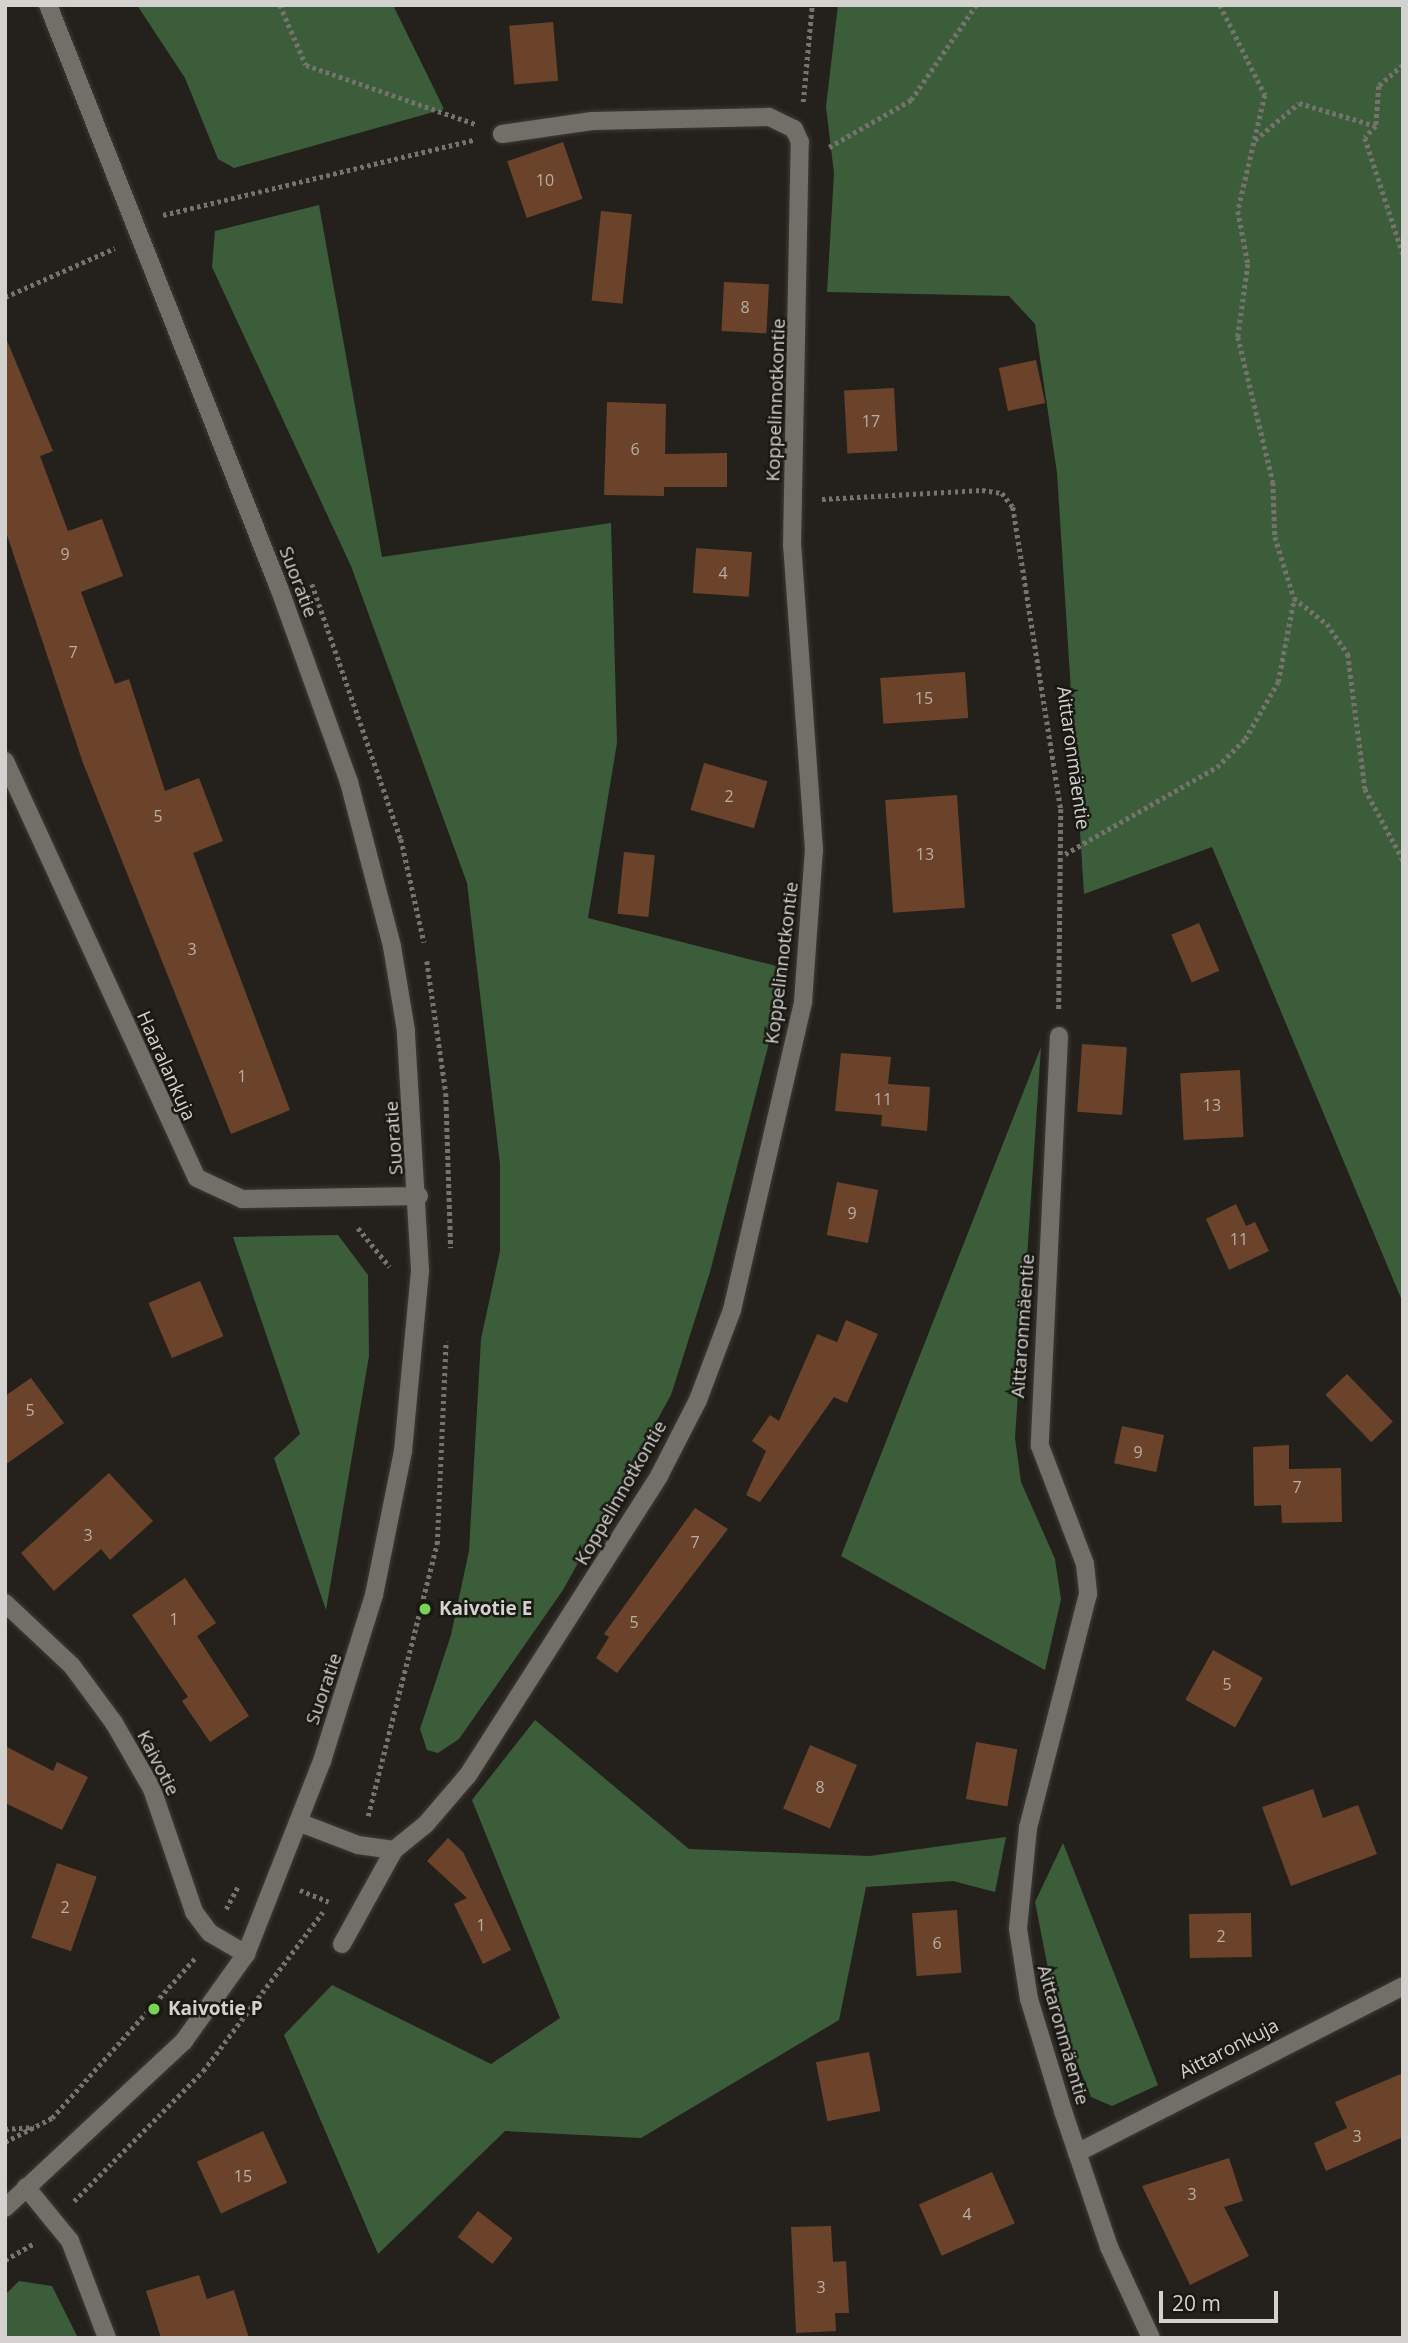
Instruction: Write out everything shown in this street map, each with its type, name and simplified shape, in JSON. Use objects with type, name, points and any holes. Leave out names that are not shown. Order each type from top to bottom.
[{"type":"street","name":"Suoratie","points":[[5,2208],[184,2041],[246,1954],[355,1665],[390,1527],[413,1363],[419,1196],[392,946],[349,782],[279,588],[48,5]]},
{"type":"street","points":[[502,134],[592,121],[769,117],[794,130]]},
{"type":"street","name":"Koppelinnotkontie","points":[[394,1850],[426,1824],[468,1775],[556,1642],[659,1476],[698,1400],[732,1310],[782,1105],[812,924],[814,850],[794,500],[804,161],[794,130]]},
{"type":"street","name":"Haaralankuja","points":[[5,761],[197,1178],[242,1199],[419,1196]]},
{"type":"street","name":"Aittaronmäentie","points":[[1059,1036],[1040,1446],[1085,1564],[1088,1594],[1028,1828],[1018,1929],[1029,1999],[1077,2154],[1109,2247],[1148,2337]]},
{"type":"street","name":"Kaivotie","points":[[5,1603],[72,1666],[114,1723],[152,1789],[194,1912],[210,1933],[246,1954]]},
{"type":"street","points":[[298,1822],[358,1845],[394,1850],[342,1944]]},
{"type":"street","name":"Aittaronkuja","points":[[1077,2154],[1403,1986]]},
{"type":"street","points":[[26,2186],[69,2241],[107,2338]]},
{"type":"path","points":[[280,5],[306,65],[502,134]]},
{"type":"path","points":[[794,130],[808,86],[812,5]]},
{"type":"path","points":[[804,161],[911,100],[976,5]]},
{"type":"path","points":[[1064,854],[1217,767],[1245,739],[1278,682],[1294,598],[1275,537],[1273,482],[1238,337],[1248,264],[1238,211],[1265,95],[1220,5]]},
{"type":"path","points":[[1403,65],[1379,86],[1376,126],[1365,138],[1403,254]]},
{"type":"path","points":[[1254,141],[1299,103],[1376,126]]},
{"type":"path","points":[[162,215],[502,134]]},
{"type":"path","points":[[157,202],[165,222]]},
{"type":"path","points":[[5,296],[113,249]]},
{"type":"path","name":"Aittaronmäentie","points":[[794,500],[982,489],[1002,493],[1013,507],[1064,854],[1059,1036]]},
{"type":"path","points":[[308,573],[366,726],[418,903],[444,1070],[451,1258]]},
{"type":"path","points":[[1294,598],[1327,624],[1348,654],[1365,789],[1403,860]]},
{"type":"path","points":[[345,1224],[363,1229],[387,1267],[395,1268]]},
{"type":"path","points":[[365,1828],[438,1544],[447,1333]]},
{"type":"path","points":[[296,1889],[329,1902]]},
{"type":"path","points":[[5,2142],[52,2118],[200,1954]]},
{"type":"path","points":[[5,2129],[34,2127]]},
{"type":"path","points":[[5,2260],[36,2241]]},
{"type":"green space","points":[[137,5],[393,5],[444,109],[234,168],[218,159],[185,78]]},
{"type":"green space","points":[[838,5],[1403,5],[1403,1303],[1212,847],[1084,894],[1057,473],[1035,324],[1009,296],[827,292],[834,173],[826,107]]},
{"type":"green space","points":[[319,205],[382,557],[611,523],[617,743],[588,918],[788,969],[710,1272],[671,1395],[563,1590],[459,1739],[438,1753],[427,1750],[420,1729],[451,1635],[469,1551],[481,1339],[500,1251],[500,1164],[467,883],[351,566],[212,267],[215,231]]},
{"type":"green space","points":[[1041,1047],[1015,1438],[1021,1482],[1055,1559],[1061,1599],[1045,1670],[841,1556]]},
{"type":"green space","points":[[338,1235],[368,1275],[369,1356],[326,1610],[274,1458],[300,1434],[233,1237]]},
{"type":"green space","points":[[535,1720],[689,1849],[870,1856],[1006,1837],[995,1892],[953,1881],[866,1887],[839,2020],[641,2138],[505,2131],[378,2254],[284,2035],[332,1985],[491,2064],[560,2018],[472,1800]]},
{"type":"green space","points":[[1063,1843],[1158,2085],[1112,2106],[1091,2097],[1056,2009],[1035,1902]]},
{"type":"green space","points":[[19,2281],[52,2286],[78,2338],[5,2338],[5,2295]]},
{"type":"building","points":[[553,22],[558,81],[514,85],[509,26]]},
{"type":"building","points":[[563,142],[583,199],[527,218],[507,161]]},
{"type":"building","points":[[601,211],[632,214],[622,304],[592,301]]},
{"type":"building","points":[[724,282],[769,284],[766,333],[721,331]]},
{"type":"building","points":[[5,336],[53,451],[40,456],[68,531],[102,519],[123,576],[81,592],[115,684],[129,679],[165,791],[199,778],[223,841],[193,853],[290,1110],[231,1134],[83,763],[5,529]]},
{"type":"building","points":[[1036,360],[1045,403],[1008,411],[999,368]]},
{"type":"building","points":[[894,388],[897,451],[847,454],[844,391]]},
{"type":"building","points":[[607,402],[666,404],[665,454],[727,453],[727,487],[664,487],[664,496],[604,495]]},
{"type":"building","points":[[696,548],[752,552],[749,597],[693,593]]},
{"type":"building","points":[[965,672],[968,718],[883,724],[880,678]]},
{"type":"building","points":[[704,763],[767,781],[754,828],[690,810]]},
{"type":"building","points":[[957,795],[965,908],[893,913],[885,800]]},
{"type":"building","points":[[624,852],[655,855],[648,917],[618,914]]},
{"type":"building","points":[[1199,923],[1219,971],[1192,983],[1171,935]]},
{"type":"building","points":[[1082,1044],[1127,1047],[1122,1115],[1077,1112]]},
{"type":"building","points":[[841,1053],[891,1057],[888,1084],[930,1087],[927,1131],[881,1126],[882,1115],[835,1111]]},
{"type":"building","points":[[1240,1070],[1244,1137],[1184,1140],[1180,1073]]},
{"type":"building","points":[[837,1182],[878,1190],[868,1243],[827,1235]]},
{"type":"building","points":[[1236,1204],[1246,1226],[1255,1222],[1269,1251],[1229,1270],[1206,1219]]},
{"type":"building","points":[[200,1281],[223,1336],[172,1358],[148,1303]]},
{"type":"building","points":[[846,1320],[878,1334],[847,1403],[834,1397],[760,1502],[746,1495],[766,1451],[752,1441],[770,1415],[779,1421],[817,1334],[837,1342]]},
{"type":"building","points":[[1347,1374],[1393,1421],[1371,1442],[1325,1395]]},
{"type":"building","points":[[31,1378],[64,1423],[5,1465],[5,1396]]},
{"type":"building","points":[[1122,1426],[1164,1435],[1156,1472],[1114,1463]]},
{"type":"building","points":[[1289,1445],[1289,1469],[1341,1468],[1342,1522],[1282,1523],[1281,1505],[1254,1506],[1253,1447]]},
{"type":"building","points":[[109,1473],[153,1521],[110,1560],[101,1549],[54,1591],[21,1553]]},
{"type":"building","points":[[695,1508],[728,1529],[617,1673],[596,1658],[609,1637],[604,1634]]},
{"type":"building","points":[[185,1578],[216,1623],[197,1636],[249,1716],[210,1742],[182,1701],[188,1697],[132,1615]]},
{"type":"building","points":[[1213,1650],[1263,1678],[1235,1727],[1185,1700]]},
{"type":"building","points":[[976,1742],[1017,1749],[1007,1806],[966,1799]]},
{"type":"building","points":[[810,1745],[857,1765],[830,1828],[783,1809]]},
{"type":"building","points":[[5,1746],[53,1771],[57,1762],[88,1777],[62,1830],[5,1803]]},
{"type":"building","points":[[1313,1789],[1323,1818],[1358,1805],[1377,1854],[1291,1886],[1262,1807]]},
{"type":"building","points":[[448,1838],[463,1852],[511,1950],[483,1964],[454,1904],[467,1898],[427,1861]]},
{"type":"building","points":[[57,1863],[97,1877],[71,1951],[31,1938]]},
{"type":"building","points":[[957,1910],[961,1973],[917,1976],[912,1913]]},
{"type":"building","points":[[1251,1913],[1252,1957],[1190,1958],[1189,1914]]},
{"type":"building","points":[[869,2052],[880,2111],[827,2121],[816,2062]]},
{"type":"building","points":[[1403,2073],[1403,2137],[1326,2171],[1314,2143],[1347,2128],[1335,2102]]},
{"type":"building","points":[[263,2131],[287,2183],[221,2214],[197,2162]]},
{"type":"building","points":[[1229,2158],[1243,2201],[1224,2207],[1249,2256],[1190,2285],[1142,2186]]},
{"type":"building","points":[[992,2172],[1015,2223],[942,2256],[919,2205]]},
{"type":"building","points":[[478,2211],[513,2238],[492,2264],[458,2237]]},
{"type":"building","points":[[831,2226],[833,2262],[846,2261],[849,2313],[835,2313],[836,2331],[796,2333],[791,2227]]},
{"type":"building","points":[[199,2275],[207,2299],[234,2290],[249,2338],[161,2338],[146,2291]]},
{"type":"place","name":"Kaivotie E","points":[[425,1609]]},
{"type":"place","name":"Kaivotie P","points":[[154,2009]]}]
